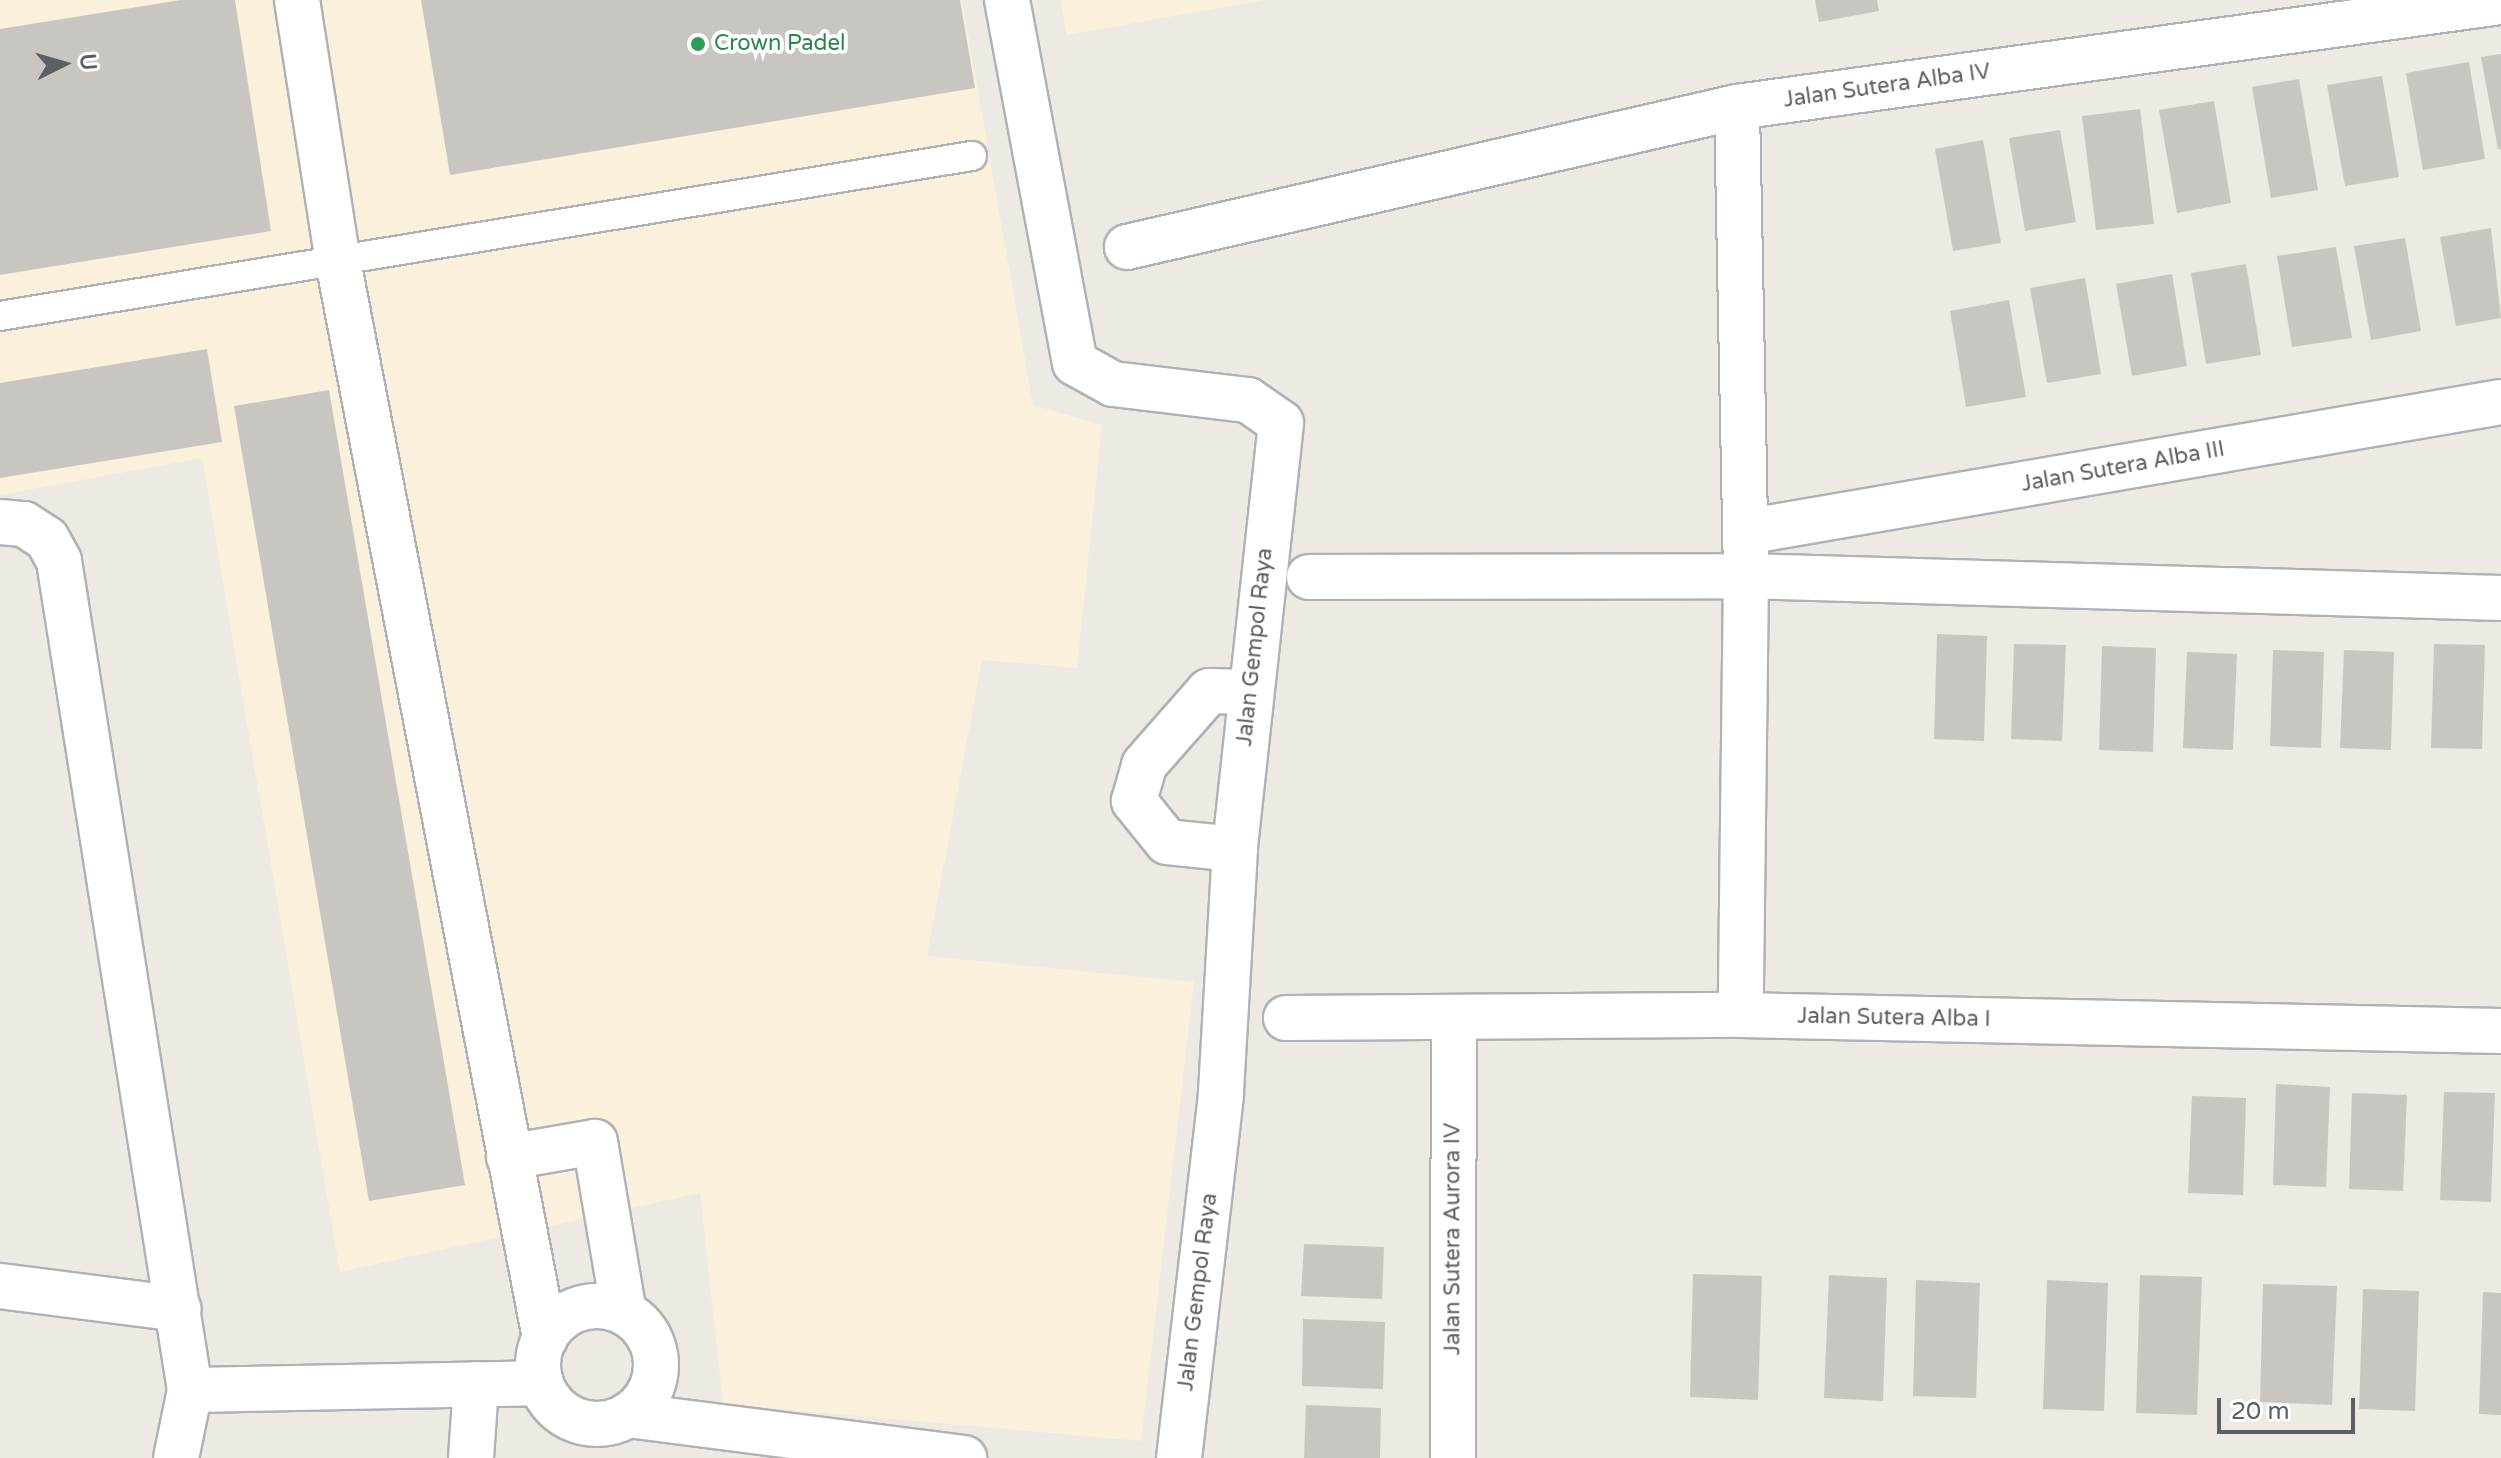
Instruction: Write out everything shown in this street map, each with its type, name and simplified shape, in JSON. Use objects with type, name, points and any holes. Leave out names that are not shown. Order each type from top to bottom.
[{"type":"street","points":[[297,0],[338,261],[545,1338]]},
{"type":"street","name":"Jalan Gempol Raya","points":[[1007,0],[1075,363],[1113,384],[1248,400],[1281,423],[1249,692],[1235,849],[1221,1095],[1179,1458]]},
{"type":"street","name":"Jalan Sutera Alba IV","points":[[1127,247],[1737,107],[2501,2]]},
{"type":"street","points":[[1737,107],[1746,576],[1741,1015]]},
{"type":"street","name":"Jalan Sutera Alba III","points":[[1745,532],[2501,402]]},
{"type":"street","points":[[0,522],[24,524],[47,539],[59,561],[190,1390],[176,1458]]},
{"type":"street","points":[[1309,577],[1746,576],[2501,598]]},
{"type":"street","points":[[1235,849],[1167,842],[1134,801],[1144,765],[1209,691],[1249,692]]},
{"type":"street","name":"Jalan Sutera Alba I","points":[[1286,1018],[1741,1015],[2501,1031]]},
{"type":"street","name":"Jalan Sutera Aurora IV","points":[[1453,1458],[1454,1019]]},
{"type":"street","points":[[509,1157],[595,1142],[624,1313]]},
{"type":"street","points":[[0,1286],[179,1309]]},
{"type":"street","points":[[602,1306],[624,1313],[646,1334],[655,1363],[649,1393],[628,1415],[615,1422],[584,1423],[557,1409],[541,1383],[539,1352],[545,1338],[558,1320],[579,1308],[602,1306]]},
{"type":"street","points":[[190,1390],[541,1383]]},
{"type":"street","points":[[471,1458],[476,1384]]},
{"type":"street","points":[[628,1415],[806,1448],[964,1458]]},
{"type":"lane","points":[[0,316],[972,156]]},
{"type":"shaded area","points":[[0,0],[962,0],[1033,405],[1102,425],[1077,668],[982,660],[927,956],[1194,982],[1141,1441],[723,1404],[700,1193],[340,1272],[202,458],[0,495]]},
{"type":"shaded area","points":[[1060,0],[1264,0],[1067,35]]},
{"type":"building","points":[[181,0],[235,0],[271,231],[0,275],[0,29]]},
{"type":"building","name":"Crown Padel","points":[[421,0],[960,0],[975,88],[450,175]]},
{"type":"building","points":[[1815,0],[1877,0],[1879,11],[1819,22]]},
{"type":"building","points":[[2501,54],[2501,149],[2498,149],[2481,57]]},
{"type":"building","points":[[2469,62],[2485,159],[2423,170],[2406,73]]},
{"type":"building","points":[[2382,76],[2399,177],[2345,186],[2327,85]]},
{"type":"building","points":[[2299,79],[2318,190],[2271,198],[2252,87]]},
{"type":"building","points":[[2214,101],[2231,203],[2177,213],[2159,110]]},
{"type":"building","points":[[2140,109],[2154,224],[2096,230],[2082,116]]},
{"type":"building","points":[[2060,130],[2076,222],[2025,231],[2009,138]]},
{"type":"building","points":[[1983,140],[2001,243],[1953,251],[1935,149]]},
{"type":"building","points":[[2491,228],[2501,318],[2456,326],[2440,237]]},
{"type":"building","points":[[2405,238],[2421,331],[2371,340],[2354,246]]},
{"type":"building","points":[[2336,247],[2352,338],[2292,347],[2277,256]]},
{"type":"building","points":[[2246,264],[2261,355],[2206,364],[2191,273]]},
{"type":"building","points":[[2172,274],[2187,366],[2132,376],[2116,284]]},
{"type":"building","points":[[2085,278],[2101,374],[2047,383],[2030,288]]},
{"type":"building","points":[[2009,300],[2026,397],[1966,407],[1950,311]]},
{"type":"building","points":[[207,349],[222,442],[0,478],[0,383]]},
{"type":"building","points":[[329,390],[465,1185],[369,1201],[234,406]]},
{"type":"building","points":[[1937,634],[1987,636],[1984,741],[1934,739]]},
{"type":"building","points":[[2014,644],[2066,645],[2062,741],[2011,739]]},
{"type":"building","points":[[2434,644],[2485,645],[2482,749],[2431,748]]},
{"type":"building","points":[[2102,646],[2156,648],[2153,752],[2099,750]]},
{"type":"building","points":[[2273,650],[2324,652],[2321,748],[2270,746]]},
{"type":"building","points":[[2344,650],[2394,652],[2391,750],[2340,748]]},
{"type":"building","points":[[2187,652],[2237,654],[2233,750],[2183,748]]},
{"type":"building","points":[[2276,1084],[2330,1087],[2326,1187],[2273,1185]]},
{"type":"building","points":[[2444,1092],[2495,1093],[2491,1202],[2440,1200]]},
{"type":"building","points":[[2352,1093],[2407,1095],[2403,1191],[2349,1189]]},
{"type":"building","points":[[2192,1096],[2246,1098],[2243,1195],[2188,1193]]},
{"type":"building","points":[[1304,1244],[1384,1247],[1382,1299],[1301,1296]]},
{"type":"building","points":[[1693,1274],[1762,1276],[1758,1400],[1690,1397]]},
{"type":"building","points":[[1829,1275],[1887,1278],[1883,1401],[1824,1398]]},
{"type":"building","points":[[2140,1275],[2202,1277],[2197,1415],[2136,1413]]},
{"type":"building","points":[[1916,1280],[1980,1283],[1976,1398],[1913,1396]]},
{"type":"building","points":[[2047,1280],[2108,1283],[2104,1411],[2043,1409]]},
{"type":"building","points":[[2263,1284],[2337,1286],[2332,1405],[2260,1402]]},
{"type":"building","points":[[2363,1289],[2419,1291],[2415,1411],[2359,1409]]},
{"type":"building","points":[[2483,1292],[2501,1293],[2501,1415],[2479,1414]]},
{"type":"building","points":[[1303,1319],[1385,1322],[1383,1389],[1302,1386]]},
{"type":"building","points":[[1306,1405],[1381,1408],[1380,1458],[1304,1458]]},
{"type":"place","name":"Crown Padel","points":[[698,44]]}]
